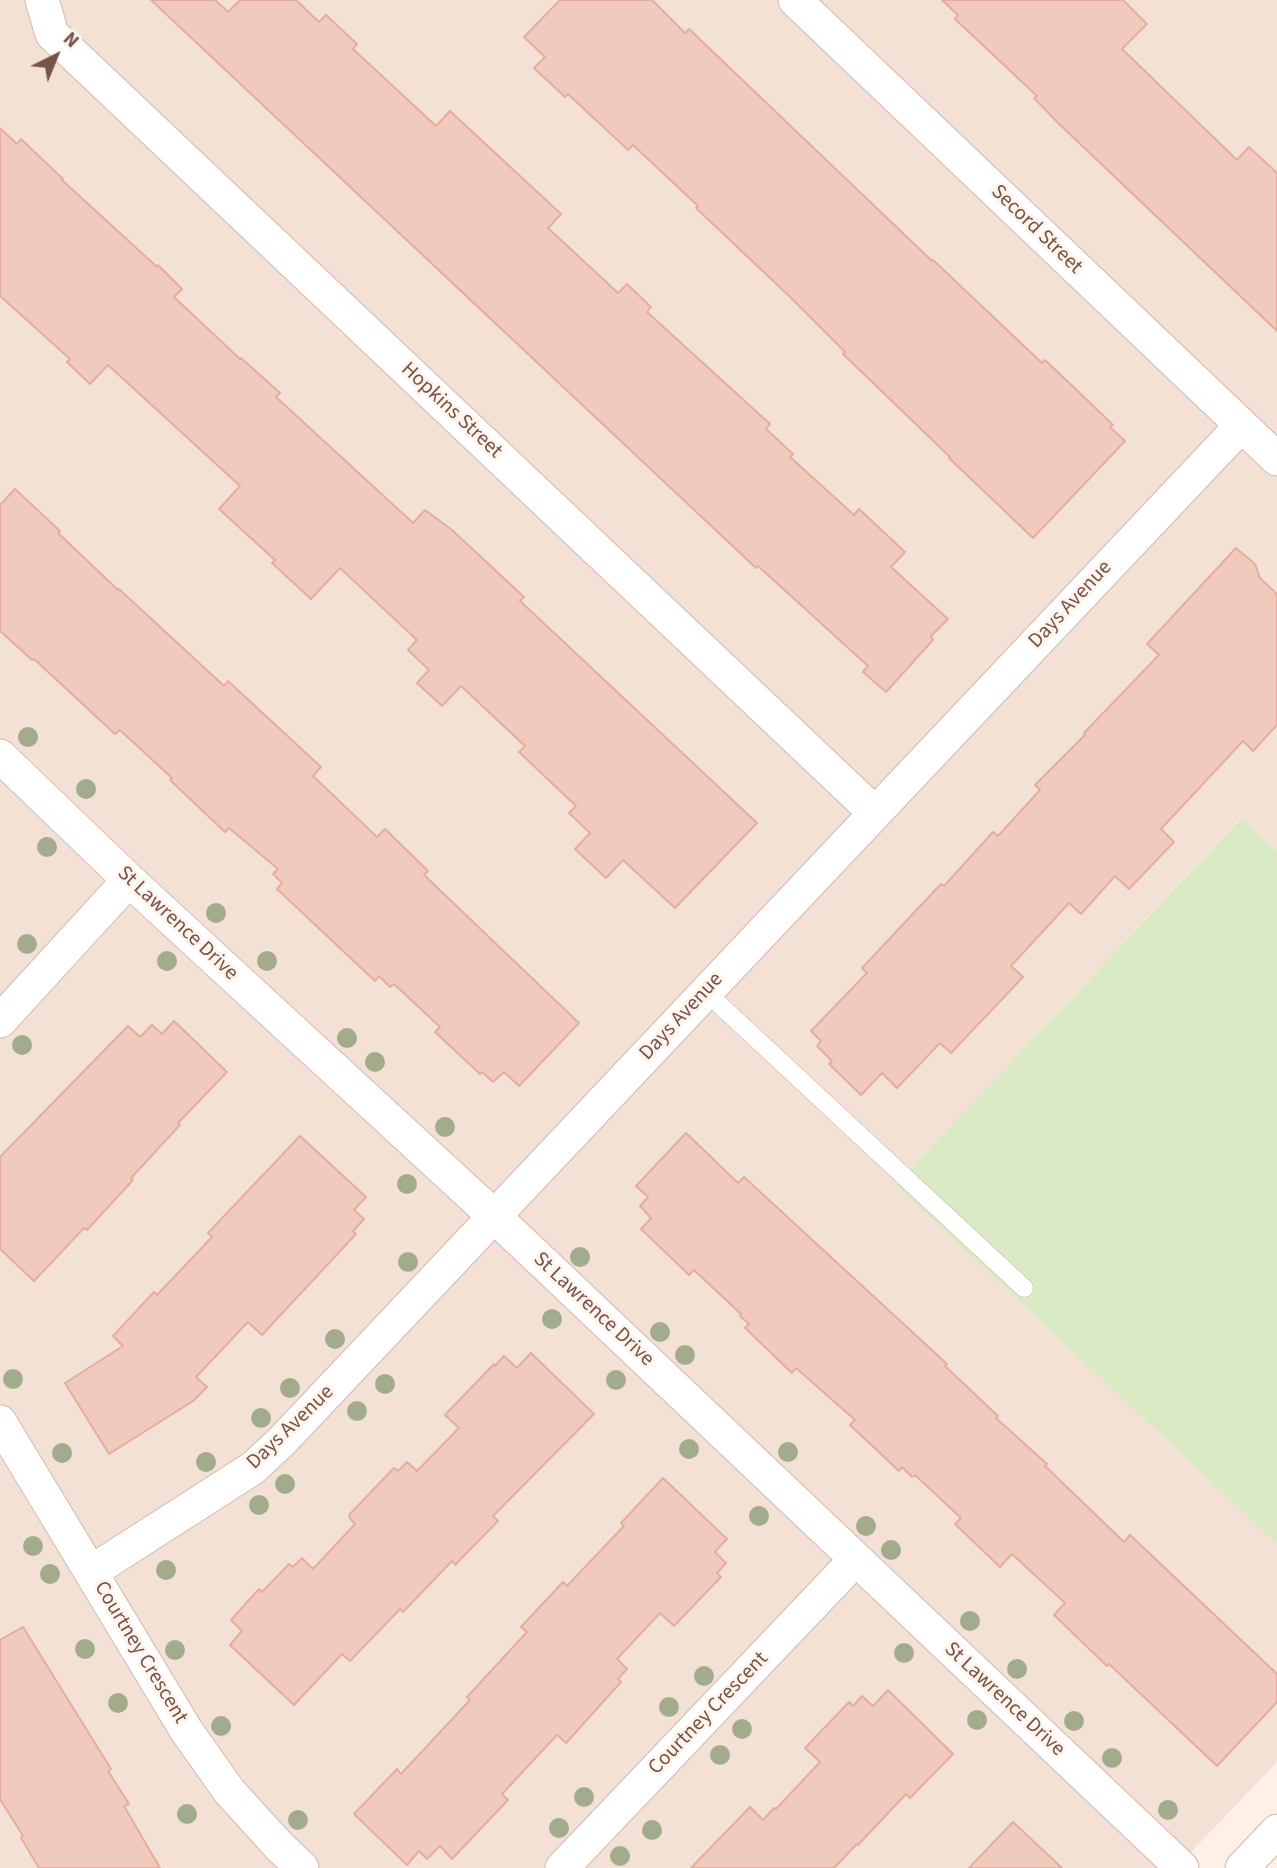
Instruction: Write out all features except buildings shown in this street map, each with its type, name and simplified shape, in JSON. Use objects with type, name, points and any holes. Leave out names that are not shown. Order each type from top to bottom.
[{"type":"street","name":"Hopkins Street","points":[[43,0],[52,34],[875,813]]},
{"type":"street","name":"Secord Street","points":[[794,0],[1277,460]]},
{"type":"street","name":"Days Avenue","points":[[91,1572],[253,1468],[281,1442],[1241,426]]},
{"type":"street","name":"St Lawrence Drive","points":[[0,755],[129,880],[494,1216],[1182,1868]]},
{"type":"street","points":[[0,1021],[129,880]]},
{"type":"street","name":"Courtney Crescent","points":[[0,1422],[186,1730],[229,1791],[302,1868]]},
{"type":"street","name":"Courtney Crescent","points":[[562,1868],[856,1559]]},
{"type":"street","points":[[1242,1868],[1277,1831]]},
{"type":"lane","points":[[706,992],[1024,1288]]},
{"type":"shaded area","points":[[0,0],[1277,0],[1277,851],[1240,818],[895,1185],[1277,1544],[1277,1762],[1176,1868],[0,1868]]},
{"type":"green space","points":[[1241,818],[1277,851],[1277,1544],[895,1185]]}]
